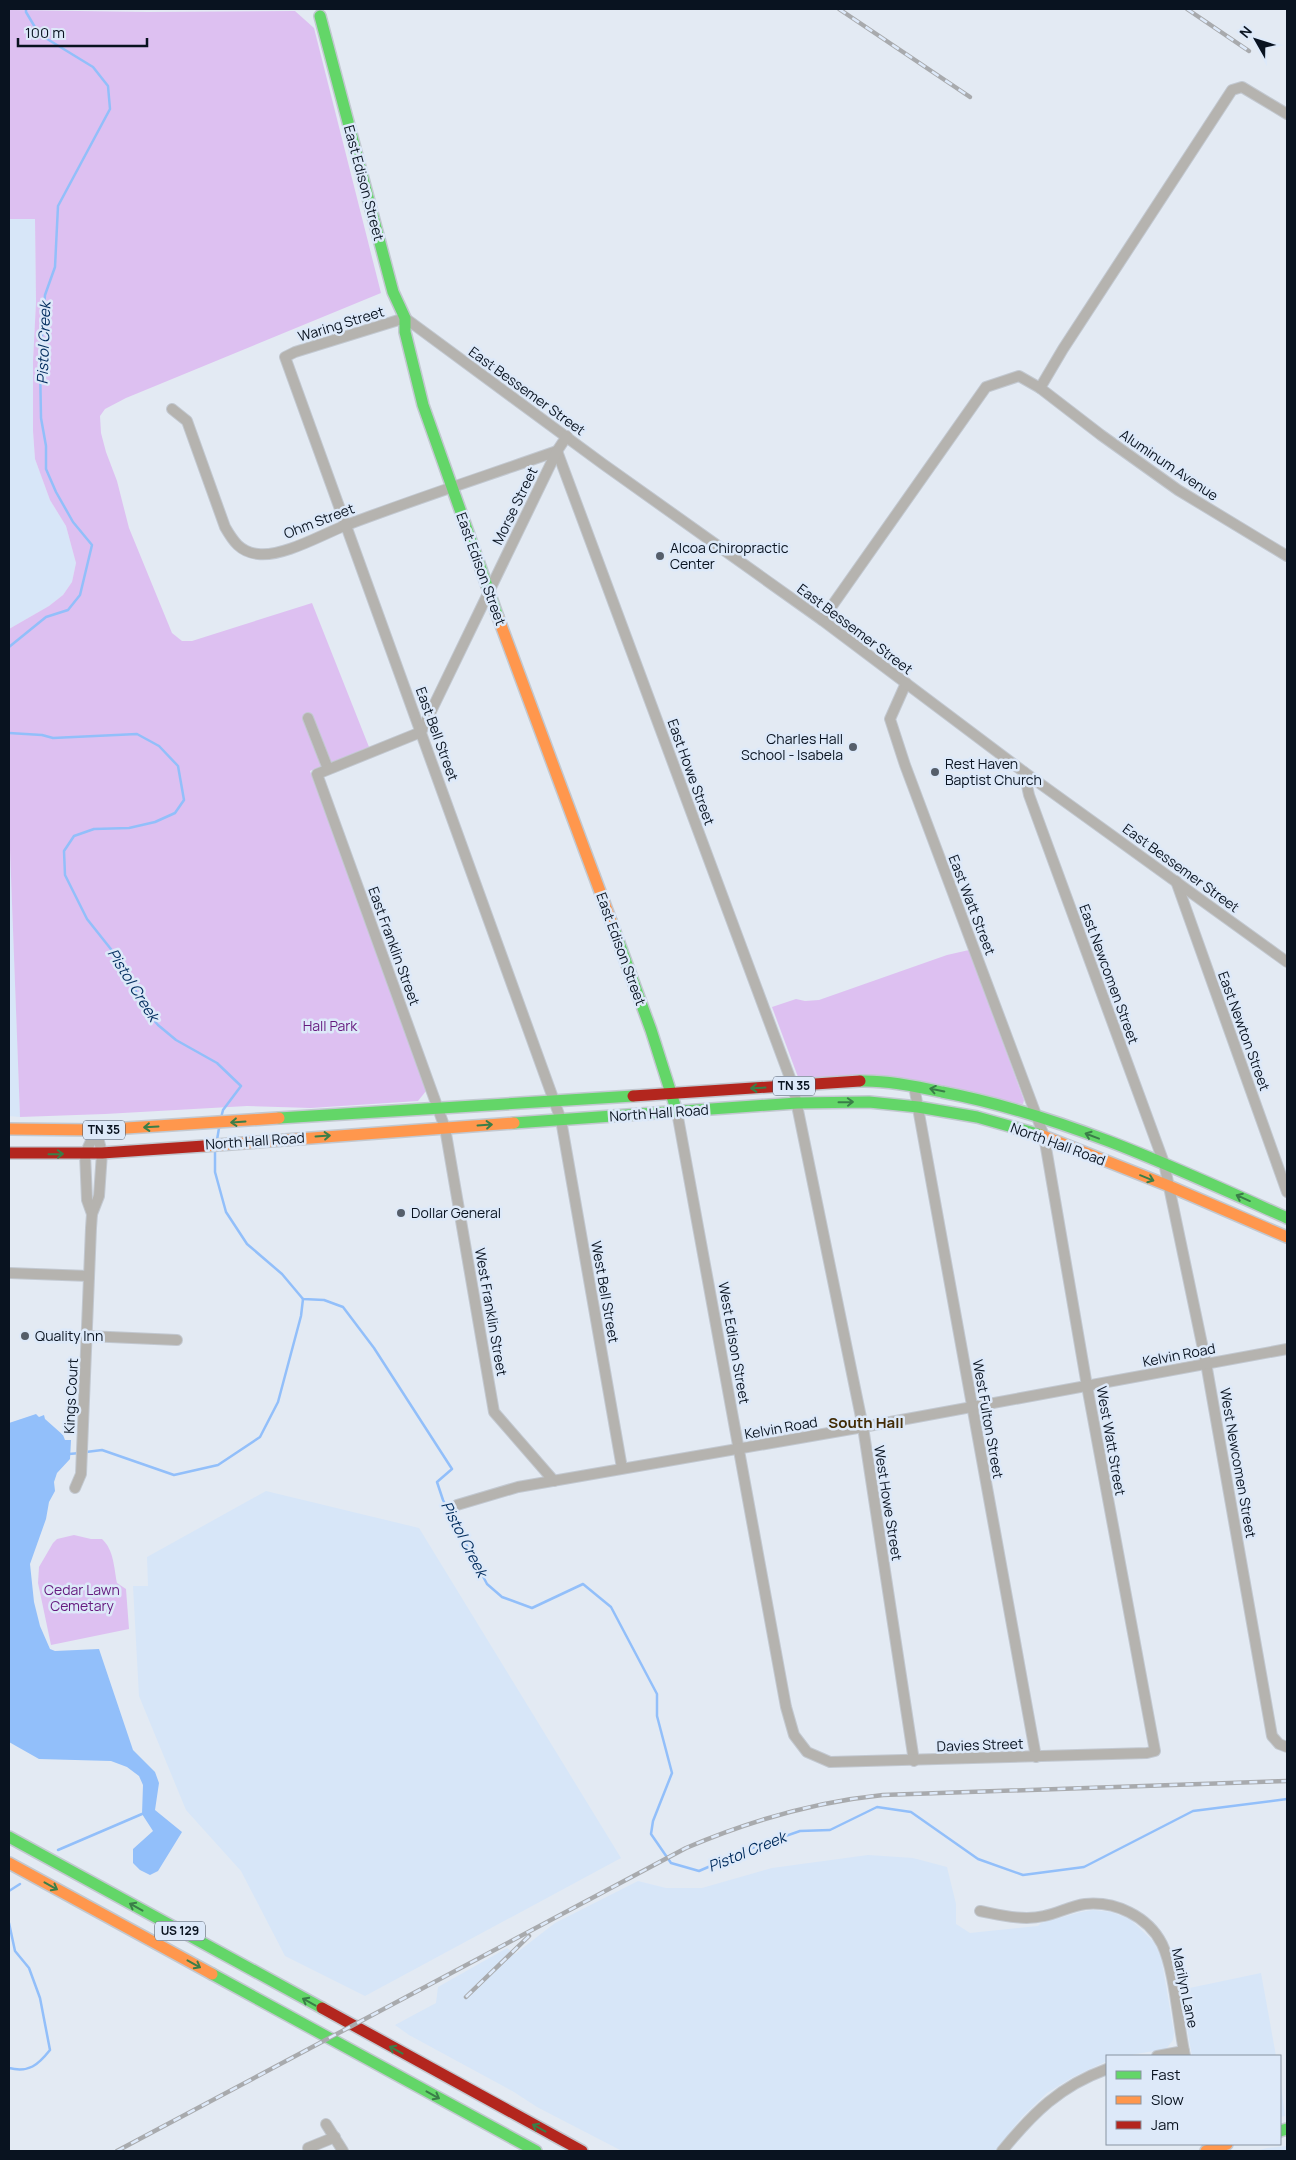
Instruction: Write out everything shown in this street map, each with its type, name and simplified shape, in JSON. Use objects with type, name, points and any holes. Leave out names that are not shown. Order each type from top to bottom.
[{"type":"main road","name":"East Edison Street","points":[[320,16],[393,292],[405,318],[405,332],[423,405],[451,488],[648,1021],[673,1093],[677,1112]]},
{"type":"main road","name":"North Hall Road","points":[[9,1129],[96,1130],[866,1081],[914,1086],[990,1101],[1036,1115],[1164,1164],[1287,1218]]},
{"type":"main road","name":"North Hall Road","points":[[9,1153],[102,1153],[797,1104],[869,1102],[918,1106],[977,1117],[1044,1136],[1169,1186],[1287,1238]]},
{"type":"main road","name":"US 129","points":[[9,1837],[582,2151]]},
{"type":"main road","name":"US 129","points":[[9,1863],[536,2151]]},
{"type":"main road","points":[[1206,2151],[1224,2145]]},
{"type":"street","points":[[1040,388],[1063,349],[1232,90],[1242,87],[1287,114]]},
{"type":"street","name":"Waring Street","points":[[285,357],[295,352],[405,318]]},
{"type":"street","name":"East Bessemer Street","points":[[405,318],[822,620],[1024,772],[1287,962]]},
{"type":"street","name":"East Bell Street","points":[[285,357],[561,1120]]},
{"type":"street","name":"Aluminum Avenue","points":[[822,620],[986,387],[1019,376],[1040,388],[1178,490],[1287,556]]},
{"type":"street","name":"Ohm Street","points":[[172,409],[187,421],[225,527],[238,547],[249,552],[270,554],[557,451]]},
{"type":"street","name":"Morse Street","points":[[421,732],[557,451],[567,436]]},
{"type":"street","name":"East Howe Street","points":[[557,451],[793,1086],[797,1104]]},
{"type":"street","name":"East Watt Street","points":[[906,683],[890,719],[1044,1136]]},
{"type":"street","points":[[308,718],[328,770],[421,732]]},
{"type":"street","name":"East Franklin Street","points":[[328,770],[317,774],[445,1128]]},
{"type":"street","name":"East Newcomen Street","points":[[1024,772],[1029,794],[1164,1164],[1169,1186]]},
{"type":"street","name":"East Newton Street","points":[[1176,880],[1287,1192]]},
{"type":"street","name":"West Fulton Street","points":[[914,1086],[1036,1757]]},
{"type":"street","name":"West Howe Street","points":[[797,1104],[862,1427],[914,1761]]},
{"type":"street","name":"West Edison Street","points":[[677,1112],[786,1707],[794,1735],[807,1752]]},
{"type":"street","name":"West Bell Street","points":[[561,1120],[622,1468]]},
{"type":"street","name":"West Franklin Street","points":[[445,1128],[494,1412],[554,1480]]},
{"type":"street","name":"Kings Court","points":[[76,1488],[81,1474],[92,1214],[99,1196],[102,1153],[96,1130]]},
{"type":"street","name":"Kings Court","points":[[92,1214],[87,1200],[85,1154],[96,1130]]},
{"type":"street","name":"West Watt Street","points":[[1044,1136],[1087,1386],[1155,1751]]},
{"type":"street","name":"West Newcomen Street","points":[[1169,1186],[1206,1363],[1272,1736],[1283,1745]]},
{"type":"street","points":[[9,1273],[89,1276]]},
{"type":"street","points":[[87,1336],[178,1340]]},
{"type":"street","name":"Kelvin Road","points":[[457,1505],[518,1487],[554,1480],[739,1449],[1287,1349]]},
{"type":"street","name":"Davies Street","points":[[807,1752],[830,1762],[1036,1757],[1147,1753],[1155,1751]]},
{"type":"street","name":"Marilyn Lane","points":[[980,1911],[1020,1918],[1032,1918],[1084,1904],[1100,1904],[1117,1907],[1139,1918],[1156,1935],[1165,1951],[1184,2054]]},
{"type":"street","points":[[1170,2055],[1184,2054]]},
{"type":"street","points":[[1002,2151],[1029,2119],[1047,2102],[1074,2084],[1106,2069]]},
{"type":"street","points":[[326,2124],[343,2151]]},
{"type":"street","points":[[308,2148],[335,2137]]},
{"type":"shaded area","points":[[35,218],[36,302],[33,361],[33,431],[35,459],[50,500],[66,526],[76,563],[72,582],[63,595],[49,606],[9,629],[9,219]]},
{"type":"shaded area","points":[[9,823],[20,1117],[9,1116]]},
{"type":"shaded area","points":[[266,1491],[419,1528],[621,1858],[365,1996],[285,1956],[241,1871],[186,1810],[139,1696],[133,1586],[148,1586],[147,1557]]},
{"type":"shaded area","points":[[868,1855],[913,1858],[947,1867],[956,1904],[956,1924],[970,1933],[1038,1926],[1041,1923],[1093,1910],[1111,1912],[1130,1919],[1154,1942],[1161,1956],[1174,2033],[1173,2040],[1166,2049],[1130,2055],[1106,2055],[1106,2061],[1073,2077],[1047,2093],[1022,2117],[995,2151],[622,2151],[537,2107],[514,2092],[409,2035],[395,2025],[436,2003],[438,1987],[507,1948],[515,1954],[555,1923],[638,1881],[666,1888],[702,1888],[772,1868]]},
{"type":"shaded area","points":[[1261,1973],[1276,2055],[1192,2055],[1180,1990]]},
{"type":"shaded area","points":[[1281,2086],[1285,2116],[1281,2117]]},
{"type":"shaded area","points":[[1287,2146],[1287,2151],[1256,2151],[1267,2148]]},
{"type":"green space","name":"Hall Park","points":[[9,10],[148,12],[295,11],[314,28],[381,293],[126,398],[105,409],[100,416],[101,433],[117,481],[129,528],[172,633],[182,641],[192,641],[312,603],[369,747],[310,771],[425,1084],[426,1091],[418,1101],[311,1108],[247,1106],[20,1117],[9,823],[9,629],[49,606],[63,595],[72,582],[76,563],[66,526],[50,500],[35,459],[33,361],[36,302],[35,219],[9,219]]},
{"type":"green space","points":[[969,950],[1024,1100],[1023,1104],[798,1077],[772,1007],[796,999],[805,1001],[819,1000],[947,955]]},
{"type":"green space","name":"Cedar Lawn Cemetary","points":[[74,1535],[91,1539],[102,1539],[109,1548],[117,1583],[126,1589],[129,1629],[51,1645],[38,1583],[39,1567],[57,1539]]},
{"type":"water","points":[[36,1414],[39,1417],[44,1415],[45,1419],[63,1435],[65,1440],[71,1440],[70,1459],[57,1473],[54,1482],[55,1491],[49,1502],[46,1519],[30,1564],[34,1602],[40,1626],[50,1649],[55,1651],[99,1649],[133,1750],[155,1772],[159,1783],[155,1810],[182,1832],[158,1871],[150,1875],[140,1870],[133,1863],[133,1849],[153,1831],[142,1814],[143,1785],[139,1776],[127,1767],[111,1761],[39,1759],[9,1742],[9,1423]]},
{"type":"waterway","name":"Pistol Creek","points":[[9,647],[46,617],[68,610],[80,595],[92,545],[73,522],[56,492],[46,469],[46,446],[41,418],[40,363],[45,295],[55,267],[58,206],[110,109],[108,86],[93,67],[39,34],[26,9]]},
{"type":"waterway","name":"Pistol Creek","points":[[9,733],[42,735],[53,738],[137,734],[159,746],[178,766],[184,800],[175,813],[155,822],[129,828],[94,829],[74,836],[64,851],[65,875],[87,919],[114,953],[149,1014],[158,1025],[176,1040],[217,1063],[241,1086],[223,1110],[221,1118]]},
{"type":"waterway","name":"Pistol Creek","points":[[217,1140],[219,1128]]},
{"type":"waterway","name":"Pistol Creek","points":[[215,1150],[215,1172],[226,1212],[247,1244],[282,1274],[303,1299],[324,1300],[343,1307],[374,1348],[452,1469],[437,1482],[443,1500],[487,1584],[502,1597],[532,1608],[583,1584],[611,1607],[657,1694],[657,1716],[672,1773],[653,1821],[651,1834],[671,1863],[699,1871],[757,1846],[800,1831],[830,1830],[877,1807],[911,1812],[978,1859],[1023,1875],[1084,1867],[1193,1811],[1287,1799]]},
{"type":"waterway","points":[[86,1452],[102,1450],[174,1475],[218,1465],[260,1437],[278,1402],[301,1316],[303,1299]]},
{"type":"waterway","points":[[69,1454],[80,1453]]},
{"type":"waterway","points":[[58,1850],[142,1814]]},
{"type":"waterway","points":[[9,1891],[20,1884]]},
{"type":"waterway","points":[[9,1923],[15,1951],[29,1968],[40,1998],[50,2050],[37,2064],[28,2068],[9,2068]]},
{"type":"railway","points":[[839,9],[970,97]]},
{"type":"railway","points":[[1187,9],[1249,51]]},
{"type":"railway","points":[[117,2151],[686,1848],[758,1821],[832,1802],[883,1795],[1287,1781]]},
{"type":"railway","points":[[466,1997],[529,1936]]},
{"type":"traffic: fast","points":[[320,16],[393,292],[405,318],[405,332],[423,405],[498,617]]},
{"type":"traffic: fast","points":[[611,921],[651,1030],[677,1112]]},
{"type":"traffic: fast","points":[[860,1081],[891,1082],[987,1102],[1031,1114],[1161,1162],[1287,1218]]},
{"type":"traffic: fast","points":[[279,1118],[633,1096]]},
{"type":"traffic: fast","points":[[514,1123],[797,1103],[869,1102],[918,1107],[977,1117],[1041,1135]]},
{"type":"traffic: fast","points":[[9,1837],[322,2008]]},
{"type":"traffic: fast","points":[[212,1974],[536,2151]]},
{"type":"traffic: fast","points":[[1281,2131],[1287,2129]]},
{"type":"traffic: slow","points":[[498,617],[611,921]]},
{"type":"traffic: slow","points":[[9,1129],[96,1130],[279,1118]]},
{"type":"traffic: slow","points":[[204,1146],[514,1123]]},
{"type":"traffic: slow","points":[[1041,1135],[1169,1186],[1287,1237]]},
{"type":"traffic: slow","points":[[9,1863],[212,1974]]},
{"type":"traffic: slow","points":[[1206,2151],[1224,2145]]},
{"type":"traffic: jam","points":[[633,1096],[860,1081]]},
{"type":"traffic: jam","points":[[9,1153],[102,1153],[204,1146]]},
{"type":"traffic: jam","points":[[322,2008],[582,2151]]},
{"type":"place","name":"Alcoa Chiropractic Center","points":[[660,556]]},
{"type":"place","name":"Charles Hall School - Isabela","points":[[853,747]]},
{"type":"place","name":"Rest Haven Baptist Church","points":[[935,772]]},
{"type":"place","name":"Dollar General","points":[[401,1213]]},
{"type":"place","name":"Quality Inn","points":[[25,1336]]},
{"type":"district","name":"South Hall","points":[[866,1423]]}]
